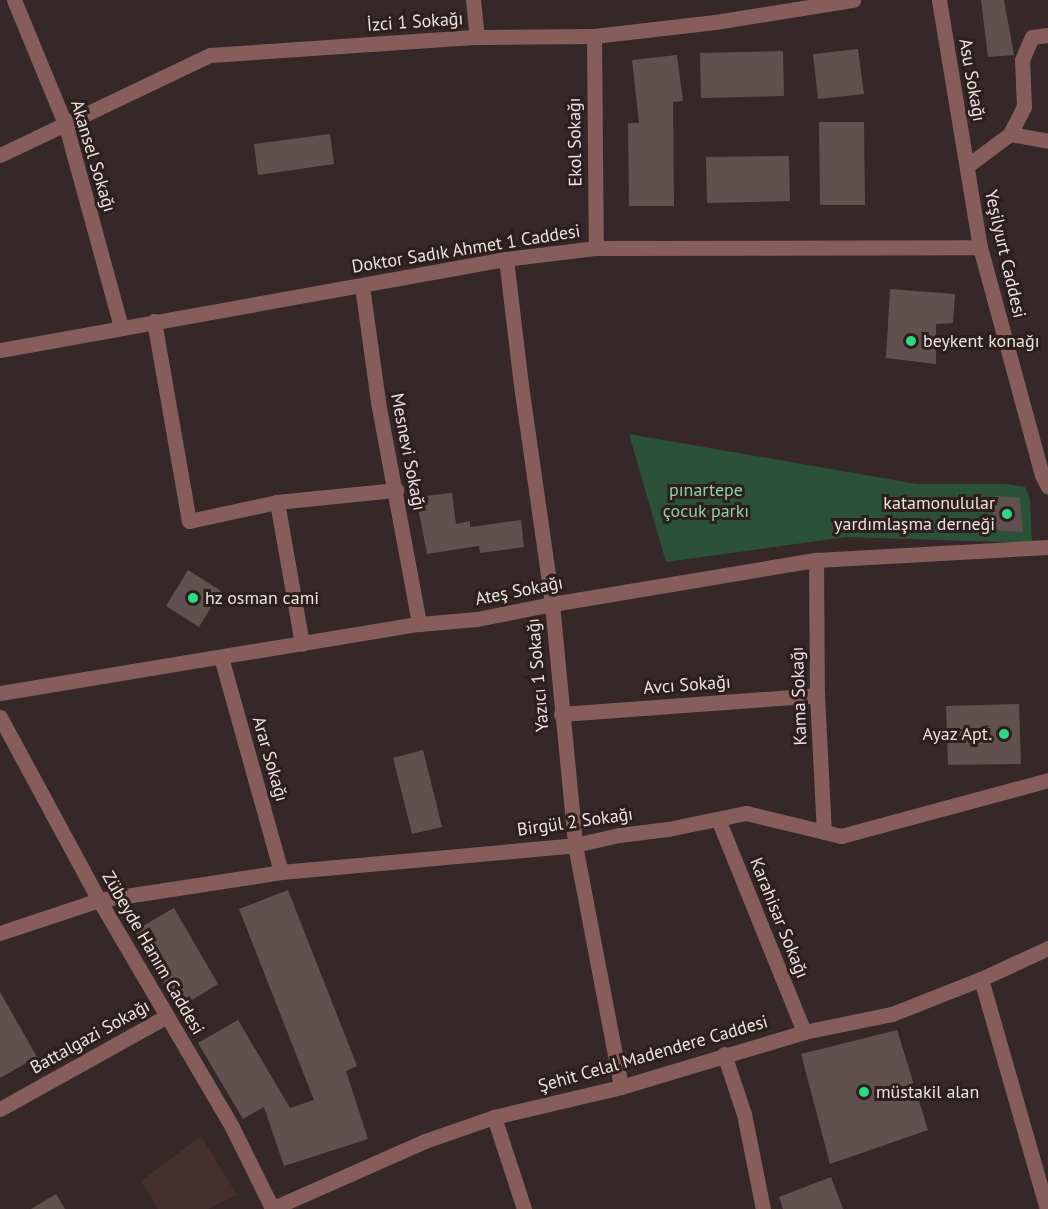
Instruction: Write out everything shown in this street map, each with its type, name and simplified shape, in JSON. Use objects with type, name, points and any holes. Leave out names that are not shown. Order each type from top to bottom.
[{"type":"street","name":"Akansel Sokağı","points":[[14,0],[66,126],[122,327]]},
{"type":"street","points":[[473,0],[477,37]]},
{"type":"street","name":"İzci 1 Sokağı","points":[[0,155],[66,126],[210,55],[477,37],[594,36],[715,22],[853,0]]},
{"type":"street","name":"Asu Sokağı","points":[[939,0],[967,166]]},
{"type":"street","points":[[967,166],[1010,134],[1024,107],[1022,60],[1032,37],[1048,35]]},
{"type":"street","name":"Ekol Sokağı","points":[[594,36],[596,248]]},
{"type":"street","points":[[1010,134],[1048,141]]},
{"type":"street","name":"Yeşilyurt Caddesi","points":[[967,166],[980,248],[1041,476],[1048,487]]},
{"type":"street","name":"Doktor Sadık Ahmet 1 Caddesi","points":[[0,350],[506,259],[596,248],[980,248]]},
{"type":"street","name":"Yazıcı 1 Sokağı","points":[[506,259],[552,604],[575,845],[621,1087]]},
{"type":"street","name":"Mesnevi Sokağı","points":[[362,286],[378,402],[419,624]]},
{"type":"street","points":[[154,321],[189,521],[277,502],[396,490]]},
{"type":"street","points":[[277,502],[302,644]]},
{"type":"street","name":"Ateş Sokağı","points":[[0,693],[419,624],[477,619],[552,604],[816,560],[1048,547]]},
{"type":"street","name":"Kama Sokağı","points":[[816,560],[817,694],[824,832]]},
{"type":"street","name":"Arar Sokağı","points":[[221,657],[281,872]]},
{"type":"street","name":"Avcı Sokağı","points":[[561,714],[817,694]]},
{"type":"street","name":"Zübeyde Hanım Caddesi","points":[[0,717],[99,900],[232,1127],[272,1209]]},
{"type":"street","name":"Birgül 2 Sokağı","points":[[0,933],[99,900],[281,872],[575,845],[746,813],[841,836],[1048,780]]},
{"type":"street","name":"Karahisar Sokağı","points":[[718,819],[804,1032]]},
{"type":"street","name":"Şehit Celal Madendere Caddesi","points":[[272,1209],[425,1141],[494,1117],[621,1087],[724,1054],[804,1032],[892,1014],[981,979],[1048,948]]},
{"type":"street","points":[[981,979],[1047,1209]]},
{"type":"street","name":"Battalgazi Sokağı","points":[[0,1109],[167,1016]]},
{"type":"street","points":[[724,1054],[744,1114],[764,1209]]},
{"type":"street","points":[[494,1117],[525,1209]]},
{"type":"shaded area","points":[[201,1136],[237,1195],[208,1209],[158,1209],[141,1181]]},
{"type":"green space","name":"pınartepe çocuk parkı","points":[[629,434],[917,484],[1007,484],[1025,487],[1030,499],[1032,543],[846,537],[666,562]]},
{"type":"building","points":[[981,0],[1004,0],[1014,55],[988,57]]},
{"type":"building","points":[[858,49],[864,94],[818,99],[813,54]]},
{"type":"building","points":[[783,51],[784,96],[701,98],[700,53]]},
{"type":"building","points":[[677,55],[683,101],[673,102],[674,206],[629,206],[628,123],[639,123],[632,60]]},
{"type":"building","points":[[819,122],[864,122],[865,205],[820,205]]},
{"type":"building","points":[[330,134],[334,164],[258,175],[254,144]]},
{"type":"building","points":[[789,156],[790,201],[707,203],[706,157]]},
{"type":"building","name":"beykent konağı","points":[[890,289],[955,294],[953,323],[936,324],[936,364],[886,358]]},
{"type":"building","points":[[452,493],[456,524],[470,521],[470,527],[521,520],[524,547],[480,553],[479,546],[427,554],[416,497]]},
{"type":"building","name":"katamonulular yardımlaşma derneği","points":[[995,496],[1020,498],[1023,532],[991,530]]},
{"type":"building","name":"hz osman cami","points":[[188,570],[221,591],[199,627],[166,606]]},
{"type":"building","points":[[1019,704],[1021,764],[948,765],[946,706]]},
{"type":"building","points":[[423,750],[442,827],[412,834],[393,758]]},
{"type":"building","points":[[288,890],[357,1066],[346,1071],[368,1139],[284,1166],[264,1107],[243,1119],[198,1043],[238,1020],[290,1108],[314,1100],[239,909]]},
{"type":"building","points":[[174,908],[218,984],[179,1008],[134,931]]},
{"type":"building","points":[[0,992],[37,1057],[0,1078]]},
{"type":"building","name":"müstakil alan","points":[[897,1030],[928,1130],[830,1164],[801,1054]]},
{"type":"building","points":[[831,1177],[843,1209],[783,1209],[779,1197]]},
{"type":"building","points":[[56,1194],[65,1209],[31,1209]]},
{"type":"place","name":"beykent konağı","points":[[911,341]]},
{"type":"place","name":"katamonulular yardımlaşma derneği","points":[[1007,514]]},
{"type":"place","name":"hz osman cami","points":[[193,598]]},
{"type":"place","name":"Ayaz Apt.","points":[[1004,734]]},
{"type":"place","name":"müstakil alan","points":[[864,1092]]}]
